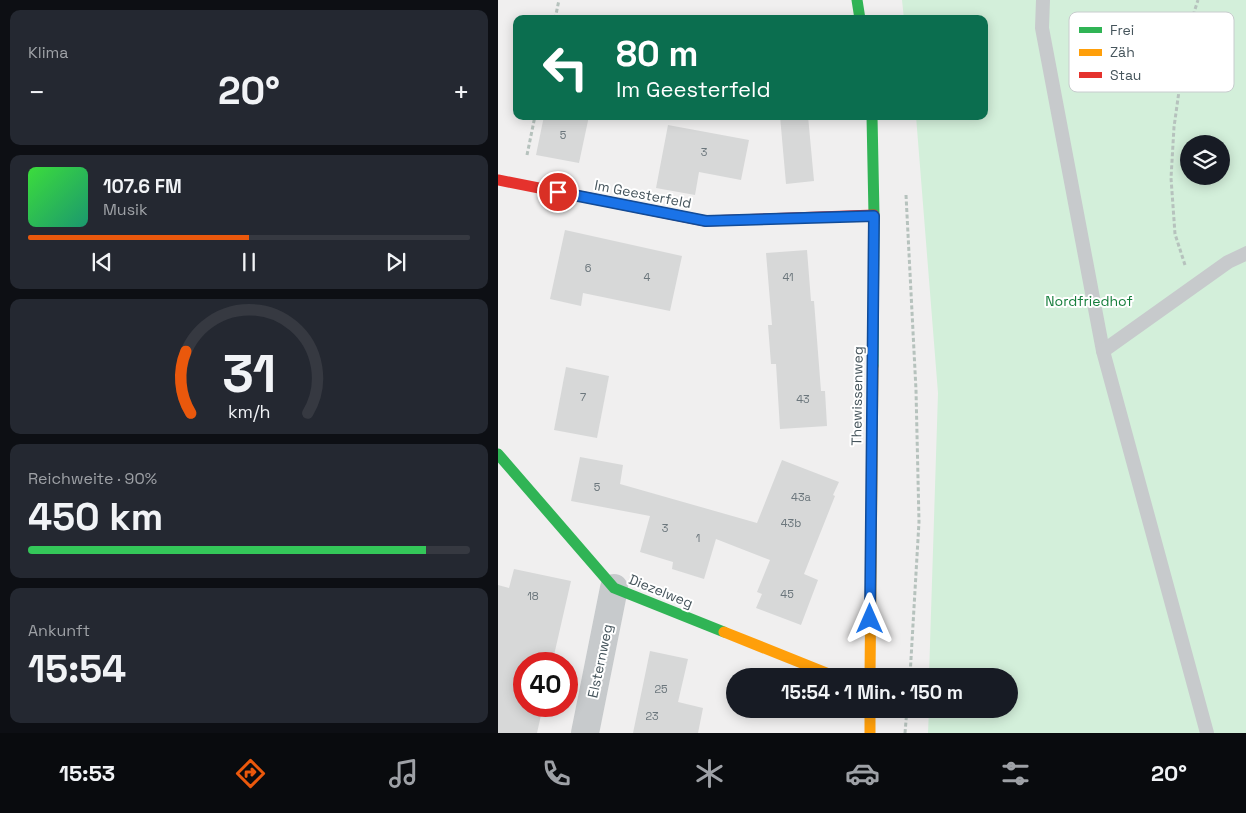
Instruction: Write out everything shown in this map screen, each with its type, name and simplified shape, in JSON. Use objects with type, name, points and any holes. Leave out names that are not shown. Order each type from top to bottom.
[{"type":"street","points":[[857,0],[859,15]]},
{"type":"street","name":"Thewissenweg","points":[[870,668],[874,216],[872,120]]},
{"type":"street","name":"Im Geesterfeld","points":[[498,180],[706,221],[874,216]]},
{"type":"street","name":"Diezelweg","points":[[498,454],[614,588],[814,668]]},
{"type":"street","name":"Elsternweg","points":[[585,733],[614,588]]},
{"type":"street","points":[[870,718],[870,733]]},
{"type":"lane","points":[[1042,0],[1042,28],[1102,351],[1207,733]]},
{"type":"lane","points":[[1102,351],[1228,262],[1246,253]]},
{"type":"path","points":[[556,15],[558,0]]},
{"type":"path","points":[[1194,12],[1198,0]]},
{"type":"path","points":[[1179,92],[1174,127],[1171,178],[1175,234],[1192,287]]},
{"type":"path","points":[[521,184],[534,120]]},
{"type":"path","points":[[906,193],[916,390],[919,522],[910,668]]},
{"type":"path","points":[[905,733],[906,718]]},
{"type":"green space","name":"Nordfriedhof","points":[[902,0],[1246,0],[1246,733],[928,733],[929,718],[1018,718],[1018,668],[929,668],[938,393],[916,120],[988,120],[988,15],[904,15]]},
{"type":"building","points":[[543,120],[588,120],[579,163],[536,155]]},
{"type":"building","points":[[780,120],[808,120],[814,181],[786,184]]},
{"type":"building","points":[[668,125],[749,140],[741,180],[699,172],[695,195],[656,188]]},
{"type":"building","points":[[565,230],[682,256],[670,311],[583,293],[581,306],[550,299]]},
{"type":"building","points":[[807,250],[811,301],[814,301],[821,391],[825,391],[827,426],[780,429],[776,364],[771,364],[768,325],[772,325],[766,253]]},
{"type":"building","points":[[566,367],[609,376],[597,438],[554,430]]},
{"type":"building","points":[[580,457],[623,465],[620,484],[757,523],[782,460],[839,482],[804,574],[818,580],[801,625],[756,608],[762,594],[757,592],[770,560],[716,539],[704,579],[672,569],[673,562],[640,552],[650,516],[571,501]]},
{"type":"building","points":[[514,569],[571,581],[555,652],[513,652],[513,717],[541,717],[537,733],[498,733],[498,585],[509,588]]},
{"type":"building","points":[[650,651],[688,659],[678,702],[703,708],[698,733],[633,733]]},
{"type":"traffic: fast","points":[[857,0],[859,15]]},
{"type":"traffic: fast","points":[[872,120],[874,215],[873,366]]},
{"type":"traffic: fast","points":[[498,454],[614,588],[724,632]]},
{"type":"traffic: slow","points":[[870,668],[873,366]]},
{"type":"traffic: slow","points":[[724,632],[814,668]]},
{"type":"traffic: slow","points":[[870,718],[870,733]]},
{"type":"traffic: jam","points":[[498,180],[705,221],[874,215]]},
{"type":"route","points":[[558,192],[706,221],[874,216],[870,619]]}]
